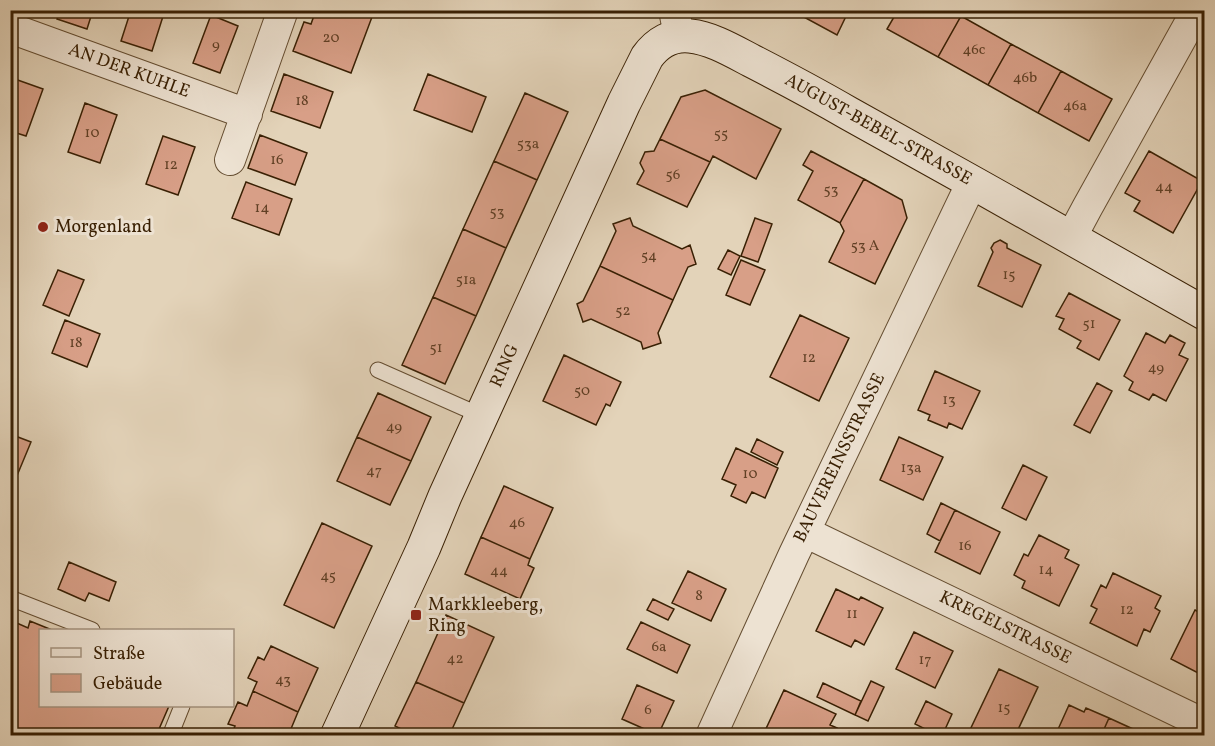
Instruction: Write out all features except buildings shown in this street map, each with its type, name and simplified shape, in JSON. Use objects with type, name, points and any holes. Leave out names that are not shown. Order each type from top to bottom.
[{"type":"street","points":[[230,160],[283,10]]},
{"type":"street","points":[[1071,238],[1197,10]]},
{"type":"street","name":"AUGUST-BEBEL-STRASSE","points":[[677,23],[694,36],[733,51],[815,94],[1204,313]]},
{"type":"street","name":"RING","points":[[336,735],[637,75],[652,50],[663,41],[677,23]]},
{"type":"street","name":"AN DER KUHLE","points":[[10,28],[247,114]]},
{"type":"street","name":"BAUVEREINSSTRASSE","points":[[711,735],[972,182]]},
{"type":"street","name":"KREGELSTRASSE","points":[[805,532],[1204,724]]},
{"type":"lane","points":[[378,370],[482,416]]},
{"type":"lane","points":[[10,598],[89,629]]},
{"type":"lane","points":[[170,735],[181,707]]},
{"type":"place","name":"Morgenland","points":[[43,227]]},
{"type":"place","name":"Markkleeberg, Ring","points":[[416,615]]}]
